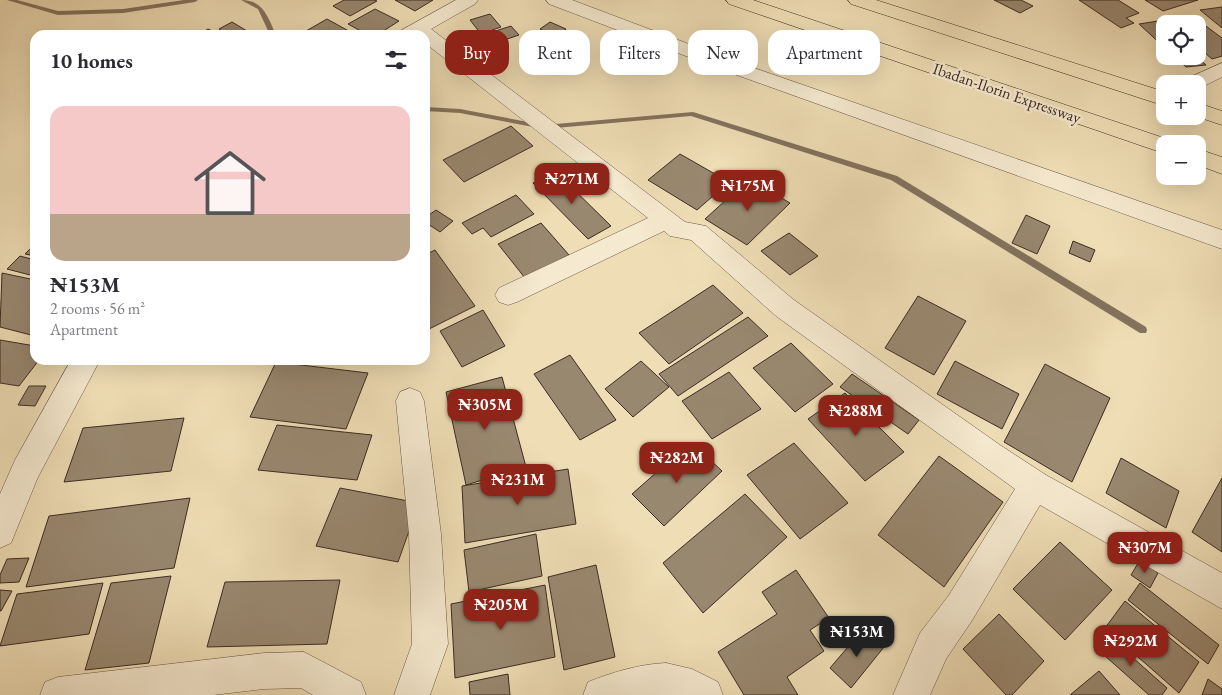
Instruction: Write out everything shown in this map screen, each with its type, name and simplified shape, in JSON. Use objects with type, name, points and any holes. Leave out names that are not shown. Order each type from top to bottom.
[{"type":"highway","name":"Ibadan-Ilorin Expressway","points":[[735,0],[1156,143]]},
{"type":"highway","points":[[857,0],[1156,96]]},
{"type":"highway","points":[[1206,113],[1222,118]]},
{"type":"highway","points":[[1206,161],[1222,166]]},
{"type":"street","points":[[416,30],[469,0]]},
{"type":"street","points":[[555,0],[736,68],[1222,240]]},
{"type":"street","points":[[430,37],[680,230],[697,232],[785,308],[988,454],[1035,485],[1222,592]]},
{"type":"street","points":[[1206,77],[1222,69]]},
{"type":"street","points":[[508,295],[626,238],[651,230],[664,218]]},
{"type":"street","points":[[0,532],[26,470],[83,365]]},
{"type":"street","points":[[410,401],[426,534],[430,644],[412,695]]},
{"type":"street","points":[[911,695],[933,646],[961,607],[1035,485]]},
{"type":"street","points":[[58,695],[264,671],[304,670],[348,695]]},
{"type":"street","points":[[601,695],[664,679],[690,685],[705,695]]},
{"type":"building","points":[[344,0],[377,1],[350,16],[333,6]]},
{"type":"building","points":[[395,0],[433,0],[415,11]]},
{"type":"building","points":[[994,0],[1021,0],[1033,6],[1020,13]]},
{"type":"building","points":[[1079,0],[1118,0],[1139,13],[1126,18],[1134,23],[1121,28]]},
{"type":"building","points":[[1145,0],[1198,0],[1163,11]]},
{"type":"building","points":[[1222,7],[1222,28],[1200,10]]},
{"type":"building","points":[[375,9],[399,21],[385,30],[359,30],[348,24]]},
{"type":"building","points":[[490,14],[501,27],[492,30],[478,30],[470,20]]},
{"type":"building","points":[[327,19],[347,30],[308,30]]},
{"type":"building","points":[[1156,21],[1156,40],[1139,24]]},
{"type":"building","points":[[232,22],[245,30],[221,30],[219,29]]},
{"type":"building","points":[[550,22],[566,29],[542,30],[540,29]]},
{"type":"building","points":[[511,26],[519,35],[509,38],[509,30],[499,30]]},
{"type":"building","points":[[1206,26],[1222,38],[1222,56],[1212,59],[1206,54]]},
{"type":"building","points":[[1184,65],[1206,65],[1186,67]]},
{"type":"building","points":[[511,126],[533,146],[464,182],[443,160]]},
{"type":"building","points":[[680,154],[729,182],[697,210],[648,180]]},
{"type":"building","points":[[556,172],[611,226],[588,239],[533,183]]},
{"type":"building","points":[[749,179],[790,203],[747,245],[705,219]]},
{"type":"building","points":[[516,195],[534,214],[491,237],[483,228],[472,234],[462,223]]},
{"type":"building","points":[[436,210],[453,221],[440,232],[430,225],[430,214]]},
{"type":"building","points":[[1026,215],[1050,226],[1037,254],[1012,243]]},
{"type":"building","points":[[541,223],[569,255],[525,278],[498,244]]},
{"type":"building","points":[[789,233],[818,256],[790,275],[761,251]]},
{"type":"building","points":[[1073,241],[1095,250],[1090,262],[1069,253]]},
{"type":"building","points":[[435,250],[475,306],[430,328],[430,252]]},
{"type":"building","points":[[20,256],[30,259],[30,275],[7,269]]},
{"type":"building","points":[[2,273],[30,279],[30,335],[0,327]]},
{"type":"building","points":[[713,285],[743,313],[669,364],[639,333]]},
{"type":"building","points":[[918,296],[966,321],[934,375],[885,348]]},
{"type":"building","points":[[483,310],[505,346],[462,367],[440,331]]},
{"type":"building","points":[[748,317],[768,336],[678,396],[659,374]]},
{"type":"building","points":[[0,340],[30,345],[30,365],[35,365],[19,386],[0,383]]},
{"type":"building","points":[[791,343],[833,384],[795,412],[753,368]]},
{"type":"building","points":[[570,355],[616,420],[580,440],[534,374]]},
{"type":"building","points":[[641,361],[669,387],[633,417],[605,389]]},
{"type":"building","points":[[955,361],[1019,394],[1002,429],[937,394]]},
{"type":"building","points":[[1045,364],[1110,398],[1072,482],[1004,442]]},
{"type":"building","points":[[275,365],[301,365],[368,373],[346,429],[250,417]]},
{"type":"building","points":[[729,372],[761,409],[712,439],[682,401]]},
{"type":"building","points":[[852,374],[919,420],[908,434],[840,387]]},
{"type":"building","points":[[502,377],[526,467],[466,485],[446,392]]},
{"type":"building","points":[[29,386],[46,386],[35,406],[18,405]]},
{"type":"building","points":[[845,393],[904,452],[865,481],[808,419]]},
{"type":"building","points":[[184,418],[171,471],[64,482],[83,428]]},
{"type":"building","points":[[277,425],[372,435],[357,480],[258,470]]},
{"type":"building","points":[[691,442],[722,471],[664,526],[632,494]]},
{"type":"building","points":[[794,443],[848,503],[800,539],[747,475]]},
{"type":"building","points":[[939,456],[1003,502],[944,587],[878,535]]},
{"type":"building","points":[[1121,458],[1179,491],[1166,528],[1106,493]]},
{"type":"building","points":[[568,469],[576,524],[465,543],[462,486]]},
{"type":"building","points":[[1222,478],[1222,552],[1192,532]]},
{"type":"building","points":[[340,488],[419,503],[398,562],[316,546]]},
{"type":"building","points":[[745,494],[787,537],[703,613],[663,563]]},
{"type":"building","points":[[190,498],[174,568],[26,587],[49,516]]},
{"type":"building","points":[[536,534],[542,576],[469,592],[464,550]]},
{"type":"building","points":[[1060,542],[1112,590],[1065,640],[1013,589]]},
{"type":"building","points":[[29,558],[19,582],[0,583],[0,575],[7,559]]},
{"type":"building","points":[[1140,560],[1158,573],[1150,588],[1131,575]]},
{"type":"building","points":[[596,565],[615,657],[564,670],[548,577]]},
{"type":"building","points":[[796,570],[829,618],[810,630],[824,651],[787,677],[798,695],[744,695],[718,652],[777,614],[762,592]]},
{"type":"building","points":[[171,576],[149,663],[85,670],[111,583]]},
{"type":"building","points":[[340,580],[327,644],[207,647],[225,582]]},
{"type":"building","points":[[103,583],[89,634],[0,646],[17,594]]},
{"type":"building","points":[[1140,583],[1219,645],[1208,664],[1128,600]]},
{"type":"building","points":[[545,585],[555,657],[455,678],[451,604]]},
{"type":"building","points":[[0,590],[12,591],[1,611],[0,611]]},
{"type":"building","points":[[1125,601],[1199,662],[1179,693],[1105,628]]},
{"type":"building","points":[[999,614],[1044,661],[1012,695],[1006,695],[963,649]]},
{"type":"building","points":[[865,627],[884,647],[851,688],[830,668]]},
{"type":"building","points":[[1106,634],[1167,688],[1162,695],[1149,695],[1096,648]]},
{"type":"building","points":[[1099,671],[1120,695],[1070,695]]},
{"type":"building","points":[[508,674],[510,695],[470,695],[469,682]]},
{"type":"building","points":[[1208,679],[1222,689],[1222,695],[1202,695]]},
{"type":"waterway","points":[[10,0],[58,13],[123,11],[195,0]]},
{"type":"waterway","points":[[244,0],[260,8],[271,30]]},
{"type":"waterway","points":[[430,109],[460,111],[544,127],[691,114],[894,178],[1143,330]]}]
